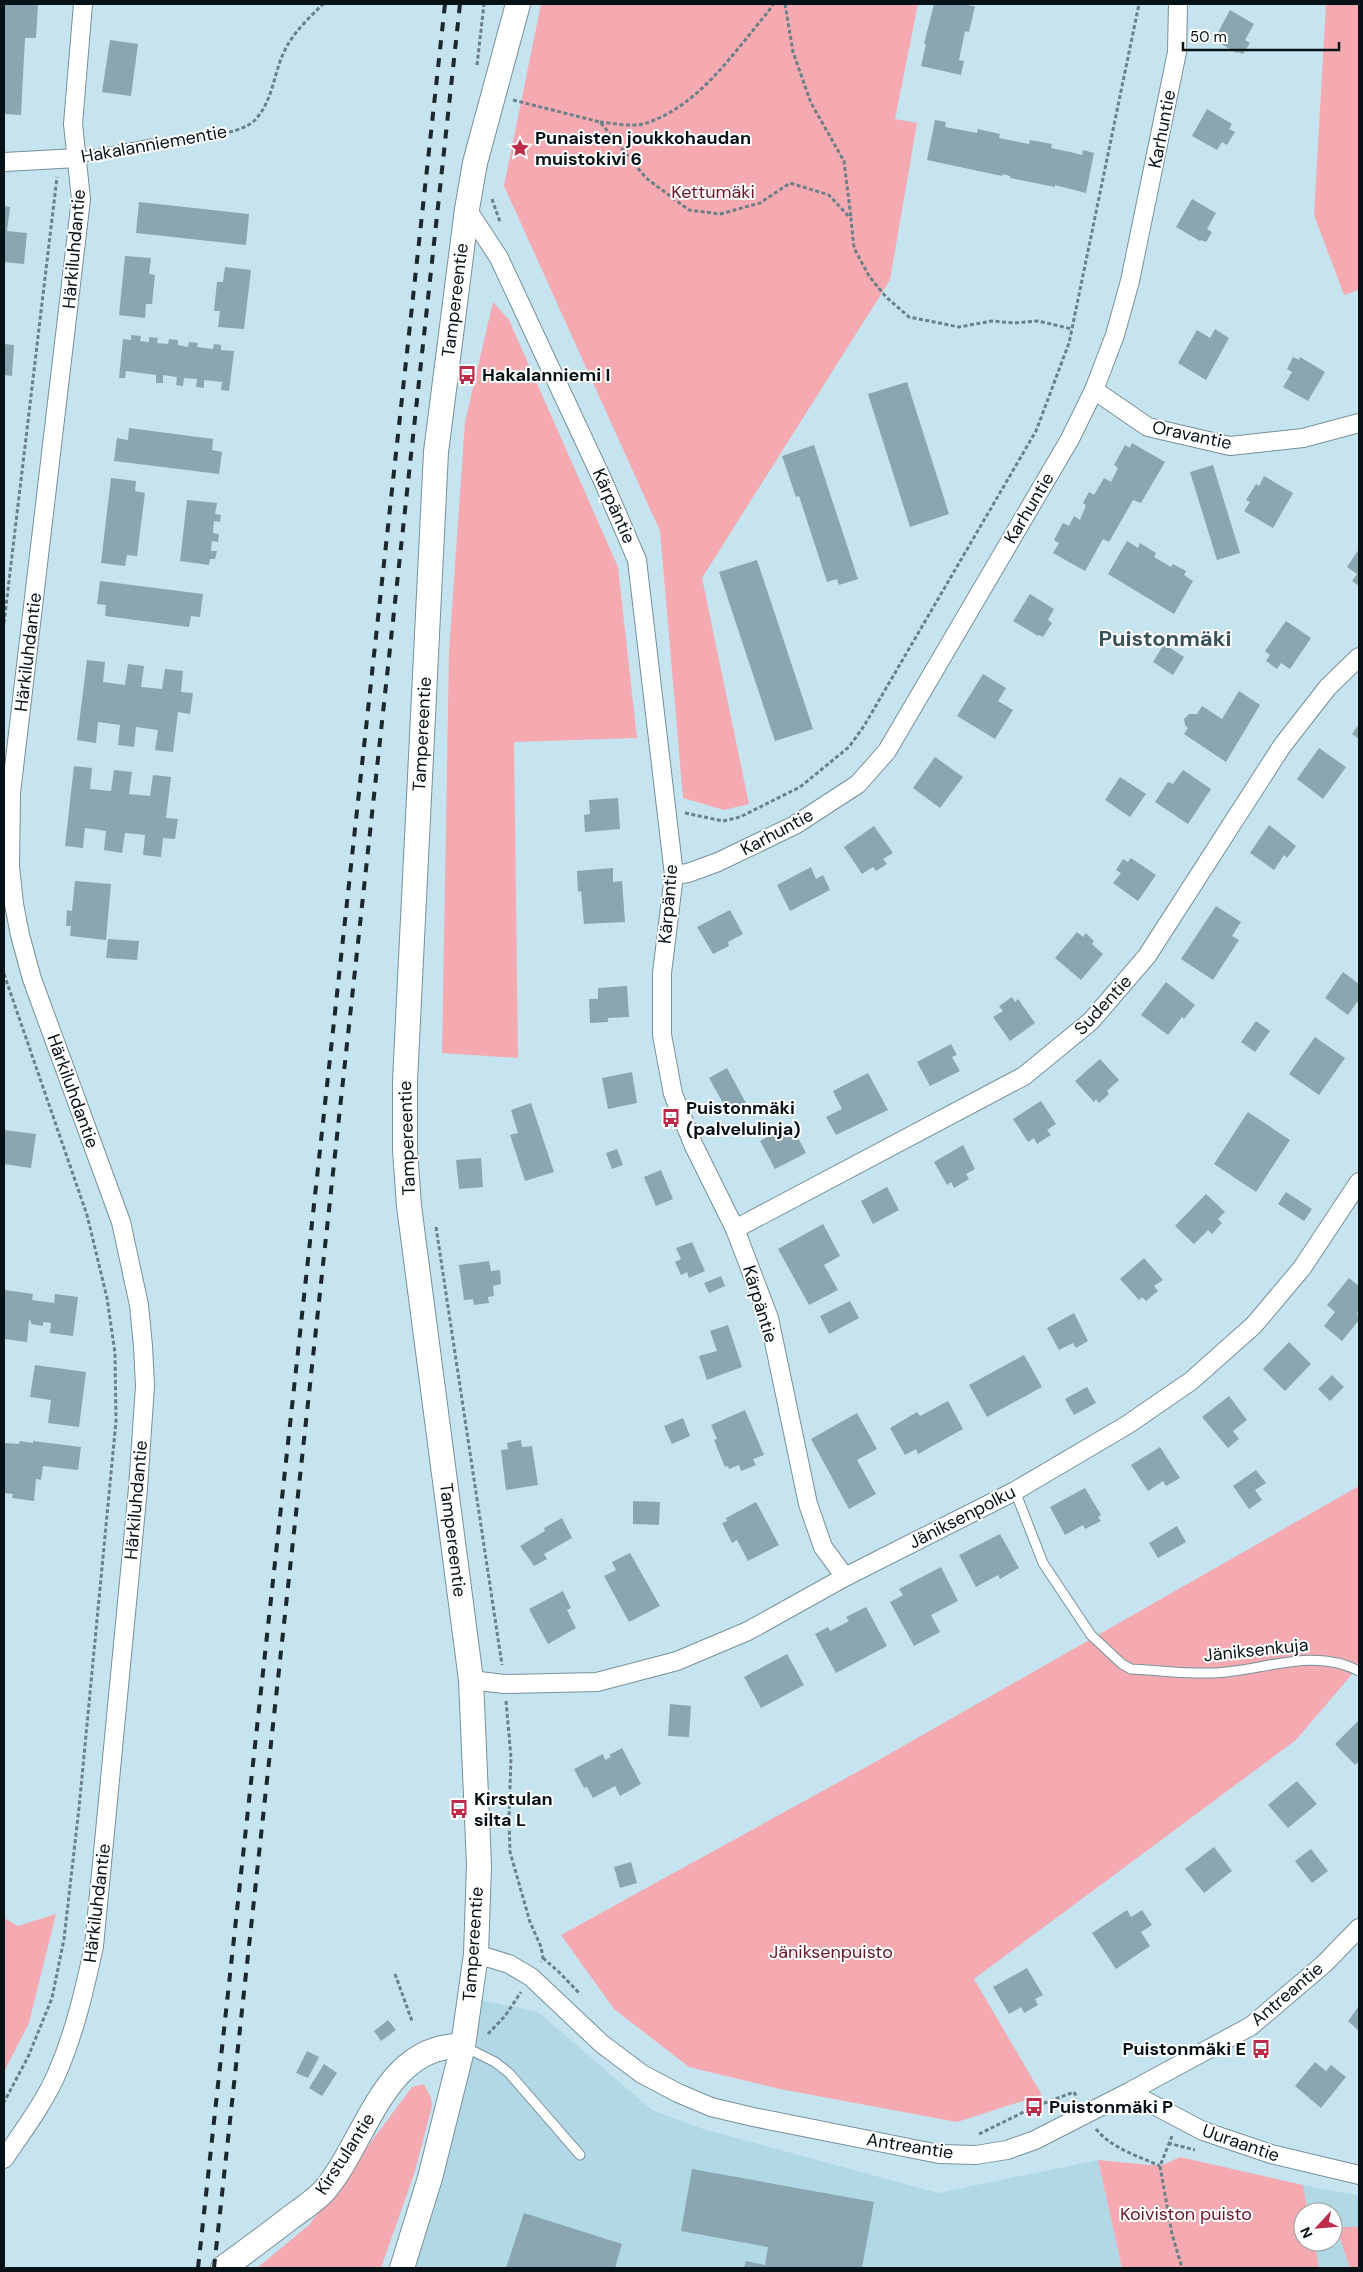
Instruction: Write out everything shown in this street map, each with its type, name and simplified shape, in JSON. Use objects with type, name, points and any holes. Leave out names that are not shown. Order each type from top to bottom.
[{"type":"main road","name":"Tampereentie","points":[[402,2268],[430,2178],[463,2046],[476,1954],[478,1865],[471,1680],[409,1206],[405,1150],[405,1081],[436,452],[466,209],[475,163],[518,4]]},
{"type":"main road","name":"Kirstulantie","points":[[223,2268],[317,2198],[328,2185],[382,2096],[406,2067],[422,2055],[436,2048],[463,2046]]},
{"type":"street","name":"Härkiluhdantie","points":[[4,2159],[26,2127],[58,2072],[80,2006],[94,1946],[124,1645],[145,1386],[139,1305],[121,1222],[32,979],[14,904],[10,866],[11,793],[81,200],[73,124],[83,4]]},
{"type":"street","name":"Karhuntie","points":[[674,875],[688,873],[718,862],[795,825],[858,784],[887,751],[1070,439],[1094,390],[1115,335],[1130,281],[1177,52],[1178,4]]},
{"type":"street","name":"Hakalanniementie","points":[[4,162],[78,158]]},
{"type":"street","name":"Kärpäntie","points":[[466,209],[499,258],[603,481],[637,560],[674,875],[662,973],[662,1035],[673,1094],[693,1144],[735,1229],[769,1318],[808,1504],[823,1547],[845,1576]]},
{"type":"street","name":"Oravantie","points":[[1094,390],[1148,427],[1230,446],[1303,438],[1359,423]]},
{"type":"street","name":"Sudentie","points":[[735,1229],[1024,1076],[1091,1021],[1147,956],[1282,746],[1328,687],[1359,657]]},
{"type":"street","name":"Jäniksenpolku","points":[[471,1680],[504,1684],[597,1682],[677,1661],[748,1631],[845,1576],[1015,1491],[1127,1425],[1191,1381],[1254,1324],[1302,1268],[1359,1182]]},
{"type":"street","name":"Antreantie","points":[[476,1954],[509,1964],[531,1977],[602,2044],[642,2074],[678,2094],[711,2107],[939,2154],[976,2155],[1007,2150],[1028,2142],[1129,2092],[1251,2026],[1324,1964],[1359,1928]]},
{"type":"street","name":"Uuraantie","points":[[1129,2092],[1203,2131],[1271,2154],[1359,2175]]},
{"type":"lane","name":"Hakalanniementie","points":[[78,158],[152,144]]},
{"type":"lane","name":"Jäniksenkuja","points":[[1015,1491],[1043,1563],[1091,1634],[1122,1664],[1131,1669],[1212,1673],[1317,1659],[1349,1666],[1359,1671]]},
{"type":"lane","points":[[463,2046],[495,2062],[509,2073],[580,2155]]},
{"type":"path","name":"Hakalanniementie","points":[[152,144],[203,138],[235,130],[253,122],[268,101],[286,47],[323,4]]},
{"type":"path","points":[[510,99],[600,122],[642,124],[678,106],[701,90],[773,4]]},
{"type":"path","points":[[785,4],[793,52],[811,103],[844,162],[854,248],[869,276],[886,297],[908,317],[959,327],[992,321],[1014,323],[1038,321],[1072,329]]},
{"type":"path","points":[[667,812],[680,812],[723,821],[740,817],[800,787],[849,747],[868,718],[1036,431],[1069,343],[1139,4]]},
{"type":"path","points":[[600,122],[646,178],[689,210],[720,214],[760,204],[790,183],[829,195],[851,219]]},
{"type":"path","points":[[4,623],[57,183],[57,160]]},
{"type":"path","points":[[490,193],[500,223]]},
{"type":"path","points":[[4,974],[87,1215],[107,1298],[115,1353],[116,1421],[79,1808],[64,1939],[52,1998],[28,2057],[4,2102]]},
{"type":"path","points":[[435,1220],[504,1684],[511,1758],[510,1852],[530,1922],[541,1947],[543,1958],[560,1972],[583,1998]]},
{"type":"path","points":[[463,2046],[478,2042],[505,2016],[543,1958]]},
{"type":"path","points":[[395,1974],[412,2021]]},
{"type":"path","points":[[971,2135],[978,2134],[1034,2107],[1074,2092],[1085,2114],[1103,2137],[1120,2148],[1160,2166]]},
{"type":"path","points":[[1168,2143],[1160,2166],[1172,2234],[1182,2268]]},
{"type":"shaded area","points":[[477,1999],[538,2012],[652,2110],[703,2129],[938,2193],[1098,2160],[1122,2268],[415,2268],[441,2176]]},
{"type":"shaded area","points":[[1303,2185],[1359,2196],[1359,2227],[1343,2227],[1343,2202],[1306,2202]]},
{"type":"shaded area","points":[[1343,2248],[1350,2268],[1319,2268],[1316,2252],[1343,2252]]},
{"type":"green space","name":"Kettumäki","points":[[541,4],[918,4],[895,119],[917,123],[890,280],[702,578],[749,804],[724,810],[683,798],[660,531],[504,186]]},
{"type":"green space","points":[[1326,4],[1359,4],[1359,290],[1344,295],[1314,215]]},
{"type":"green space","points":[[493,302],[509,320],[618,567],[637,738],[514,742],[518,1058],[442,1053],[449,652],[465,422]]},
{"type":"green space","name":"Jäniksenpuisto","points":[[1359,1486],[1359,1666],[1296,1740],[974,1979],[1042,2095],[957,2122],[780,2089],[689,2067],[614,2009],[561,1935],[877,1761]]},
{"type":"green space","points":[[56,1914],[29,2023],[4,2072],[4,1918],[18,1926]]},
{"type":"green space","points":[[424,2084],[431,2098],[432,2106],[415,2171],[381,2268],[257,2268],[309,2225],[412,2087]]},
{"type":"green space","name":"Koiviston puisto","points":[[1180,2157],[1303,2185],[1306,2202],[1293,2202],[1293,2252],[1316,2252],[1319,2268],[1122,2268],[1098,2160],[1160,2166]]},
{"type":"green space","points":[[1343,2227],[1359,2227],[1359,2268],[1350,2268],[1343,2248]]},
{"type":"building","points":[[5,4],[38,4],[36,38],[25,38],[21,115],[4,114]]},
{"type":"building","points":[[934,4],[971,4],[970,6],[975,6],[969,32],[965,31],[959,60],[964,61],[961,75],[921,66],[926,44],[924,44]]},
{"type":"building","points":[[1230,10],[1254,24],[1245,40],[1250,43],[1243,54],[1237,53],[1214,40]]},
{"type":"building","points":[[110,40],[138,44],[131,96],[102,92]]},
{"type":"building","points":[[1207,109],[1232,124],[1229,129],[1235,132],[1227,145],[1222,142],[1217,150],[1192,136]]},
{"type":"building","points":[[935,120],[946,122],[945,127],[977,133],[978,129],[1000,134],[999,138],[1029,144],[1030,140],[1052,144],[1051,148],[1082,155],[1083,150],[1094,153],[1086,193],[1055,185],[1055,187],[1010,178],[1010,176],[1003,174],[1002,176],[927,160]]},
{"type":"building","points":[[1192,199],[1216,213],[1207,229],[1212,232],[1206,242],[1200,241],[1176,227]]},
{"type":"building","points":[[139,202],[249,214],[246,245],[136,233]]},
{"type":"building","points":[[4,206],[10,207],[7,231],[27,233],[24,264],[4,262]]},
{"type":"building","points":[[125,256],[151,258],[149,274],[155,275],[152,304],[146,304],[145,318],[119,315]]},
{"type":"building","points":[[225,267],[251,270],[244,329],[218,327],[220,311],[214,311],[217,282],[223,282]]},
{"type":"building","points":[[1215,329],[1229,338],[1206,380],[1178,363],[1197,330],[1210,338]]},
{"type":"building","points":[[131,335],[141,336],[140,341],[149,342],[149,337],[158,338],[157,343],[168,344],[169,339],[178,340],[178,345],[188,347],[189,342],[198,343],[197,347],[213,349],[214,344],[221,345],[221,350],[234,351],[229,391],[221,390],[222,382],[204,380],[204,388],[196,387],[197,379],[184,378],[183,386],[176,385],[177,377],[163,375],[163,383],[156,383],[156,375],[126,371],[125,378],[119,378],[123,339],[131,340]]},
{"type":"building","points":[[4,344],[14,345],[12,376],[4,375]]},
{"type":"building","points":[[1293,357],[1299,360],[1300,357],[1325,372],[1308,401],[1283,387],[1292,372],[1287,369]]},
{"type":"building","points":[[907,382],[949,514],[910,527],[868,394]]},
{"type":"building","points":[[129,428],[213,439],[212,450],[222,452],[219,474],[114,461],[117,438],[128,440]]},
{"type":"building","points":[[1132,443],[1165,462],[1141,503],[1133,500],[1109,542],[1103,539],[1085,571],[1053,553],[1059,543],[1054,540],[1063,523],[1069,526],[1074,516],[1080,520],[1086,505],[1083,503],[1089,492],[1094,495],[1104,478],[1111,482],[1118,468],[1114,465],[1125,445],[1130,448]]},
{"type":"building","points":[[814,445],[858,579],[839,585],[837,579],[827,582],[799,496],[796,497],[782,456]]},
{"type":"building","points":[[1213,465],[1240,553],[1217,560],[1190,472]]},
{"type":"building","points":[[1264,476],[1293,493],[1273,528],[1244,511],[1250,502],[1246,500],[1256,484],[1259,486]]},
{"type":"building","points":[[111,478],[136,481],[135,491],[145,493],[137,556],[127,555],[125,566],[101,563]]},
{"type":"building","points":[[187,500],[217,503],[215,514],[221,515],[220,522],[214,521],[213,533],[219,534],[218,542],[212,541],[211,551],[217,551],[215,559],[210,559],[209,565],[180,561]]},
{"type":"building","points":[[1127,541],[1138,548],[1140,543],[1156,553],[1154,557],[1171,567],[1173,564],[1186,571],[1184,575],[1193,581],[1174,614],[1108,574]]},
{"type":"building","points":[[1359,549],[1359,586],[1352,581],[1357,574],[1347,567]]},
{"type":"building","points":[[757,560],[813,729],[775,741],[719,572]]},
{"type":"building","points":[[100,581],[203,594],[200,617],[191,616],[189,627],[105,616],[106,605],[97,604]]},
{"type":"building","points":[[1030,594],[1054,609],[1048,620],[1052,623],[1043,637],[1013,621]]},
{"type":"building","points":[[1286,621],[1311,638],[1290,669],[1281,663],[1277,669],[1266,661],[1270,655],[1265,651]]},
{"type":"building","points":[[1164,644],[1184,657],[1173,675],[1153,662]]},
{"type":"building","points":[[87,660],[105,662],[103,682],[125,685],[128,664],[144,666],[141,687],[162,689],[165,669],[183,671],[181,692],[193,693],[190,714],[178,712],[173,752],[155,750],[158,730],[136,727],[134,747],[118,745],[120,725],[98,722],[96,743],[77,740]]},
{"type":"building","points":[[983,674],[1006,688],[998,701],[1013,710],[995,739],[957,716]]},
{"type":"building","points":[[1239,691],[1260,705],[1226,762],[1184,734],[1188,728],[1185,725],[1184,719],[1189,714],[1197,714],[1202,706],[1222,719]]},
{"type":"building","points":[[1359,724],[1359,739],[1352,734]]},
{"type":"building","points":[[1319,748],[1346,767],[1323,799],[1297,779]]},
{"type":"building","points":[[935,757],[963,777],[940,808],[913,788]]},
{"type":"building","points":[[74,766],[92,768],[90,789],[111,791],[114,770],[132,772],[129,794],[150,796],[153,775],[171,777],[166,818],[178,819],[175,839],[163,838],[161,857],[143,855],[145,835],[125,833],[122,853],[104,850],[106,831],[85,828],[83,848],[65,846]]},
{"type":"building","points":[[1183,770],[1211,789],[1188,824],[1155,802],[1168,782],[1173,784]]},
{"type":"building","points":[[1120,777],[1146,794],[1130,817],[1105,800]]},
{"type":"building","points":[[618,798],[620,829],[585,832],[584,815],[590,814],[589,800]]},
{"type":"building","points":[[1269,825],[1296,846],[1287,858],[1284,855],[1274,870],[1250,853]]},
{"type":"building","points":[[874,826],[893,853],[883,859],[887,864],[876,871],[873,867],[862,874],[844,847]]},
{"type":"building","points":[[1131,858],[1156,875],[1138,901],[1113,883],[1121,873],[1116,870],[1123,859],[1128,862]]},
{"type":"building","points":[[811,867],[816,879],[823,875],[830,890],[790,911],[777,885]]},
{"type":"building","points":[[613,868],[613,882],[622,881],[625,922],[584,924],[581,891],[578,892],[577,871]]},
{"type":"building","points":[[75,881],[111,884],[106,940],[70,936],[71,926],[66,926],[67,910],[72,911]]},
{"type":"building","points":[[1216,906],[1241,922],[1232,936],[1239,940],[1213,980],[1181,959]]},
{"type":"building","points":[[730,910],[743,934],[728,942],[729,946],[713,954],[697,927]]},
{"type":"building","points":[[1077,932],[1083,937],[1086,933],[1094,941],[1092,944],[1103,954],[1081,980],[1055,958]]},
{"type":"building","points":[[108,939],[139,941],[137,960],[106,958]]},
{"type":"building","points":[[1343,972],[1359,984],[1359,1004],[1357,1002],[1348,1015],[1325,998]]},
{"type":"building","points":[[1166,982],[1195,1005],[1184,1019],[1182,1017],[1168,1035],[1141,1015]]},
{"type":"building","points":[[627,986],[629,1017],[608,1018],[608,1022],[590,1023],[589,999],[598,999],[598,988]]},
{"type":"building","points":[[1012,997],[1015,1002],[1018,999],[1035,1023],[1010,1041],[993,1017],[1003,1011],[999,1006]]},
{"type":"building","points":[[1256,1021],[1270,1031],[1255,1052],[1241,1042]]},
{"type":"building","points":[[1315,1037],[1345,1058],[1319,1095],[1289,1074]]},
{"type":"building","points":[[951,1044],[957,1055],[952,1057],[960,1071],[930,1086],[917,1062]]},
{"type":"building","points":[[1100,1059],[1119,1080],[1107,1091],[1109,1094],[1099,1103],[1096,1099],[1094,1102],[1075,1081]]},
{"type":"building","points":[[727,1068],[746,1103],[728,1112],[709,1078]]},
{"type":"building","points":[[632,1072],[637,1103],[608,1109],[602,1078]]},
{"type":"building","points":[[868,1073],[888,1110],[836,1135],[826,1117],[842,1109],[833,1091]]},
{"type":"building","points":[[1041,1101],[1056,1124],[1047,1130],[1051,1135],[1037,1144],[1034,1138],[1028,1142],[1013,1119]]},
{"type":"building","points":[[531,1103],[554,1172],[525,1181],[510,1135],[518,1133],[511,1110]]},
{"type":"building","points":[[1248,1112],[1290,1140],[1256,1192],[1214,1164]]},
{"type":"building","points":[[791,1124],[806,1153],[775,1169],[760,1141]]},
{"type":"building","points":[[4,1130],[36,1134],[31,1168],[4,1164]]},
{"type":"building","points":[[963,1145],[975,1169],[966,1174],[969,1179],[954,1188],[951,1182],[947,1185],[934,1162]]},
{"type":"building","points":[[617,1149],[623,1165],[612,1169],[606,1153]]},
{"type":"building","points":[[481,1158],[483,1187],[459,1189],[456,1160]]},
{"type":"building","points":[[661,1170],[673,1199],[656,1206],[644,1177]]},
{"type":"building","points":[[887,1187],[899,1210],[873,1224],[861,1201]]},
{"type":"building","points":[[1286,1192],[1312,1209],[1304,1221],[1278,1204]]},
{"type":"building","points":[[1206,1194],[1225,1212],[1218,1219],[1222,1223],[1212,1234],[1208,1230],[1194,1244],[1175,1226]]},
{"type":"building","points":[[823,1224],[840,1256],[824,1265],[838,1290],[809,1305],[778,1249]]},
{"type":"building","points":[[692,1242],[705,1271],[689,1278],[687,1272],[681,1275],[675,1262],[681,1259],[676,1248]]},
{"type":"building","points":[[1144,1258],[1163,1280],[1154,1286],[1158,1291],[1146,1301],[1142,1297],[1139,1300],[1120,1279]]},
{"type":"building","points":[[489,1261],[491,1271],[500,1270],[501,1284],[493,1286],[494,1296],[488,1297],[489,1303],[474,1305],[473,1299],[464,1300],[459,1265]]},
{"type":"building","points":[[721,1276],[725,1286],[709,1293],[704,1283]]},
{"type":"building","points":[[1349,1278],[1359,1286],[1359,1311],[1357,1313],[1359,1320],[1342,1341],[1324,1326],[1335,1312],[1327,1305]]},
{"type":"building","points":[[5,1290],[33,1294],[32,1300],[54,1303],[55,1294],[78,1297],[73,1336],[50,1333],[51,1323],[43,1322],[43,1326],[31,1324],[29,1320],[27,1342],[4,1339]]},
{"type":"building","points":[[850,1301],[859,1318],[829,1334],[820,1316]]},
{"type":"building","points":[[1074,1313],[1088,1341],[1076,1348],[1073,1343],[1059,1350],[1047,1328]]},
{"type":"building","points":[[728,1325],[742,1367],[707,1380],[699,1356],[717,1351],[710,1331]]},
{"type":"building","points":[[1289,1342],[1311,1364],[1285,1391],[1263,1369]]},
{"type":"building","points":[[1024,1355],[1042,1387],[987,1417],[969,1385]]},
{"type":"building","points":[[35,1365],[86,1372],[79,1427],[48,1423],[51,1400],[30,1397]]},
{"type":"building","points":[[1332,1375],[1344,1387],[1330,1401],[1318,1389]]},
{"type":"building","points":[[1087,1387],[1096,1403],[1074,1415],[1065,1399]]},
{"type":"building","points":[[1229,1396],[1247,1420],[1233,1431],[1239,1439],[1228,1448],[1202,1417]]},
{"type":"building","points":[[948,1401],[963,1429],[918,1454],[916,1449],[905,1455],[890,1428],[917,1412],[920,1416]]},
{"type":"building","points":[[745,1410],[764,1455],[753,1459],[756,1465],[741,1471],[739,1465],[729,1469],[728,1466],[725,1467],[714,1440],[717,1439],[711,1425]]},
{"type":"building","points":[[857,1413],[877,1449],[857,1460],[876,1494],[849,1509],[811,1439]]},
{"type":"building","points":[[683,1418],[690,1436],[672,1444],[664,1426]]},
{"type":"building","points":[[521,1440],[522,1447],[532,1446],[538,1485],[506,1490],[501,1450],[508,1449],[507,1443]]},
{"type":"building","points":[[20,1441],[81,1447],[78,1470],[43,1466],[41,1480],[36,1479],[34,1501],[12,1498],[13,1494],[4,1493],[5,1443],[19,1444]]},
{"type":"building","points":[[1160,1447],[1180,1478],[1166,1486],[1163,1481],[1148,1491],[1131,1465]]},
{"type":"building","points":[[1256,1470],[1266,1483],[1255,1490],[1262,1500],[1249,1509],[1233,1486]]},
{"type":"building","points":[[1085,1488],[1101,1515],[1098,1517],[1101,1521],[1085,1529],[1083,1525],[1065,1535],[1050,1507]]},
{"type":"building","points":[[633,1501],[660,1502],[659,1525],[633,1524]]},
{"type":"building","points":[[756,1502],[779,1545],[748,1561],[737,1540],[732,1543],[722,1523],[727,1521],[726,1518]]},
{"type":"building","points":[[562,1518],[572,1538],[544,1554],[547,1559],[534,1566],[520,1546],[545,1531],[544,1528]]},
{"type":"building","points":[[1177,1526],[1186,1542],[1158,1558],[1149,1543]]},
{"type":"building","points":[[1000,1534],[1019,1568],[1000,1579],[998,1575],[976,1587],[959,1555]]},
{"type":"building","points":[[630,1553],[660,1606],[629,1622],[604,1576],[616,1570],[612,1562]]},
{"type":"building","points":[[941,1567],[958,1601],[931,1615],[940,1632],[914,1646],[890,1602],[903,1595],[899,1589]]},
{"type":"building","points":[[563,1591],[571,1608],[567,1610],[576,1628],[548,1644],[529,1609]]},
{"type":"building","points":[[866,1607],[887,1646],[836,1673],[815,1634],[828,1627],[830,1631],[849,1621],[846,1617]]},
{"type":"building","points":[[787,1654],[804,1685],[761,1708],[744,1677]]},
{"type":"building","points":[[670,1704],[691,1706],[689,1737],[668,1736]]},
{"type":"building","points":[[1359,1720],[1359,1761],[1355,1765],[1335,1744]]},
{"type":"building","points":[[622,1748],[641,1784],[620,1796],[615,1786],[593,1798],[587,1787],[584,1788],[574,1769],[603,1754],[605,1760],[611,1757],[609,1755]]},
{"type":"building","points":[[1297,1781],[1317,1804],[1288,1828],[1268,1805]]},
{"type":"building","points":[[1214,1847],[1232,1871],[1204,1893],[1185,1869]]},
{"type":"building","points":[[1311,1849],[1328,1871],[1312,1883],[1295,1861]]},
{"type":"building","points":[[631,1862],[637,1883],[620,1888],[614,1867]]},
{"type":"building","points":[[1127,1910],[1131,1917],[1142,1910],[1152,1925],[1141,1932],[1150,1946],[1116,1969],[1092,1933]]},
{"type":"building","points":[[1027,1968],[1043,1995],[1035,1999],[1038,2005],[1024,2013],[1021,2007],[1009,2014],[993,1987]]},
{"type":"building","points":[[1359,2006],[1359,2031],[1348,2021]]},
{"type":"building","points":[[388,2020],[396,2030],[381,2041],[374,2031]]},
{"type":"building","points":[[307,2051],[319,2057],[308,2078],[296,2073]]},
{"type":"building","points":[[1315,2062],[1326,2071],[1331,2065],[1346,2077],[1321,2108],[1295,2086]]},
{"type":"building","points":[[324,2064],[337,2073],[322,2096],[309,2088]]},
{"type":"building","points":[[692,2169],[874,2202],[862,2268],[744,2268],[746,2261],[765,2265],[768,2247],[681,2231]]},
{"type":"building","points":[[524,2213],[622,2244],[615,2268],[506,2268]]},
{"type":"railway","points":[[198,2268],[445,4]]},
{"type":"railway","points":[[214,2268],[460,4]]},
{"type":"place","name":"Punaisten joukkohaudan muistokivi 6","points":[[520,148]]},
{"type":"place","name":"Hakalanniemi I","points":[[467,375]]},
{"type":"place","name":"Puistonmäki (palvelulinja)","points":[[671,1118]]},
{"type":"place","name":"Kirstulan silta L","points":[[459,1809]]},
{"type":"place","name":"Puistonmäki E","points":[[1261,2049]]},
{"type":"place","name":"Puistonmäki P","points":[[1034,2107]]},
{"type":"district","name":"Puistonmäki","points":[[1165,638]]}]
